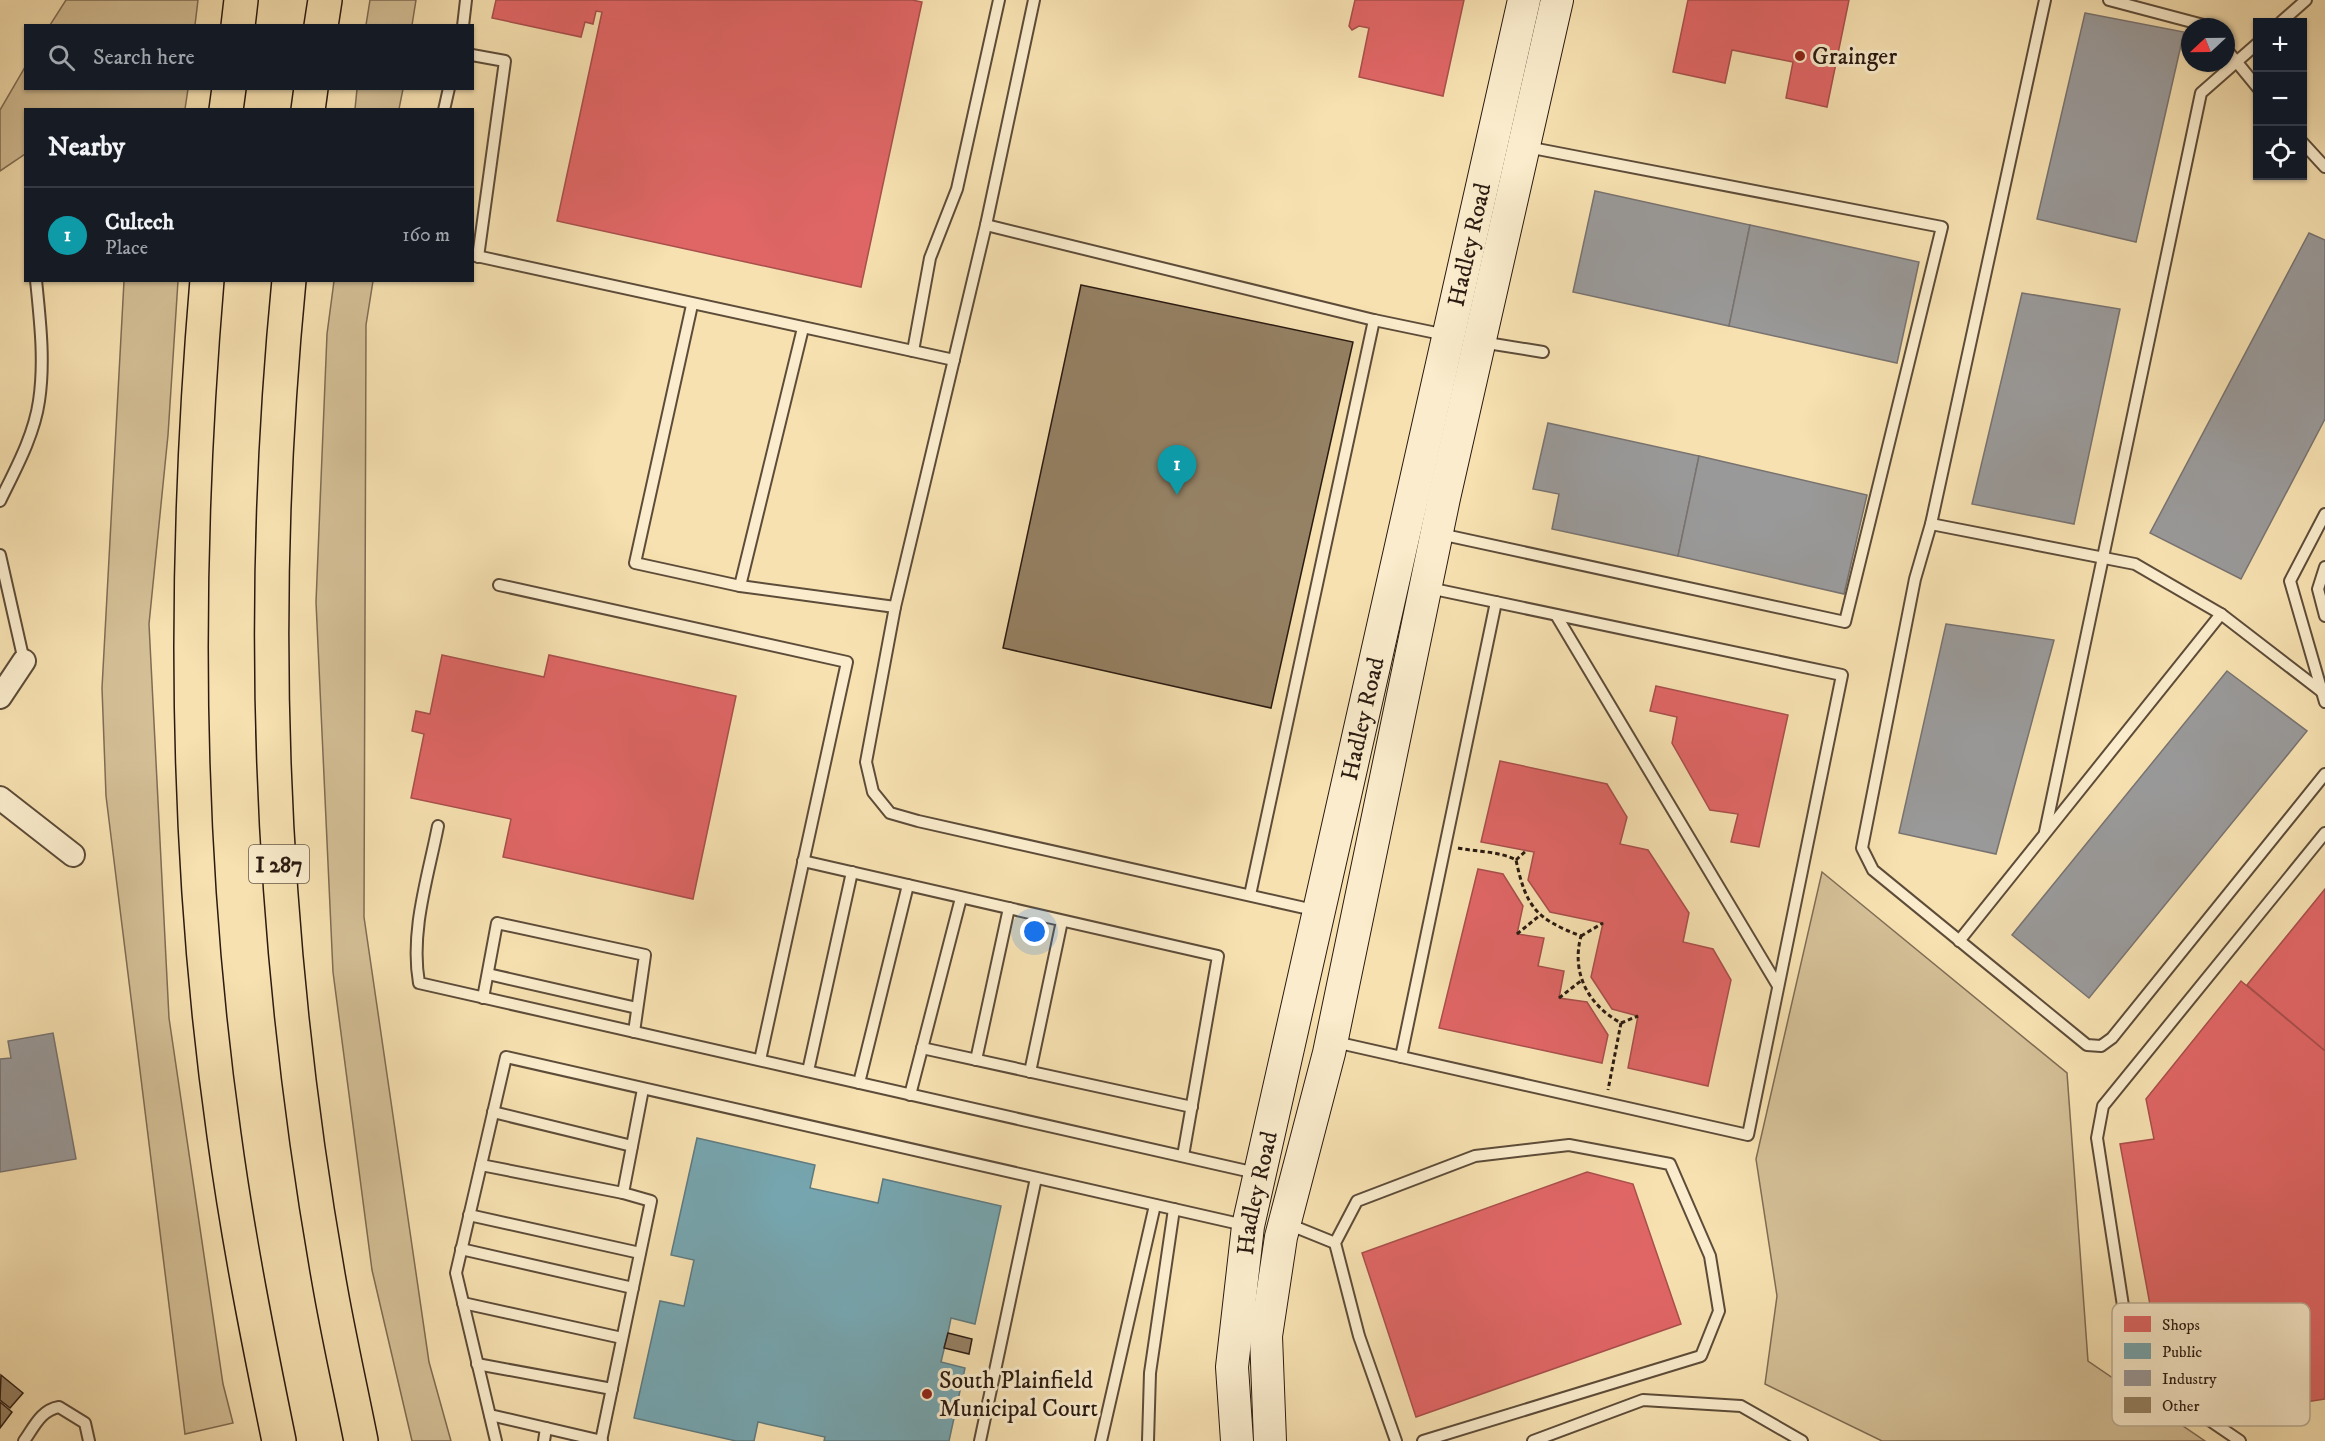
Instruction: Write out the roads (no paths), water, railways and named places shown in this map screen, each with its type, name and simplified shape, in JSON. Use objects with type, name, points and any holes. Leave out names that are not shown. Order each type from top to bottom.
[{"type":"highway","points":[[238,24],[242,0]]},
{"type":"highway","points":[[321,24],[325,0]]},
{"type":"highway","points":[[226,108],[229,90]]},
{"type":"highway","points":[[308,108],[311,90]]},
{"type":"highway","points":[[207,282],[200,372],[191,589],[194,785],[206,968],[223,1133],[250,1302],[279,1441]]},
{"type":"highway","name":"I 287","points":[[289,282],[274,498],[272,628],[274,758],[281,900],[310,1158],[331,1292],[362,1441]]},
{"type":"main road","name":"Hadley Road","points":[[1237,1441],[1232,1367],[1248,1226],[1446,335],[1524,0]]},
{"type":"main road","name":"Hadley Road","points":[[1270,1441],[1266,1336],[1283,1230],[1331,1042],[1437,534],[1526,147],[1557,0]]},
{"type":"main road","points":[[1248,1226],[1283,1230]]},
{"type":"street","points":[[0,697],[24,661]]},
{"type":"street","points":[[0,798],[73,855]]},
{"type":"lane","points":[[463,24],[466,0]]},
{"type":"lane","points":[[913,351],[930,258],[957,189],[999,0]]},
{"type":"lane","points":[[1034,0],[986,225],[895,607],[866,762],[873,792],[890,813],[1318,910]]},
{"type":"lane","points":[[2045,0],[1931,524],[1915,579],[1862,848],[1873,870],[2087,1045],[2101,1046],[2119,1029],[2325,774]]},
{"type":"lane","points":[[2109,0],[2181,19]]},
{"type":"lane","points":[[2286,18],[2306,0]]},
{"type":"lane","points":[[2045,832],[2201,93],[2253,47]]},
{"type":"lane","points":[[474,55],[505,61],[475,256],[692,305],[954,360]]},
{"type":"lane","points":[[2236,62],[2253,82]]},
{"type":"lane","points":[[444,108],[449,90]]},
{"type":"lane","points":[[1437,534],[1845,622],[1942,227],[1526,147]]},
{"type":"lane","points":[[2307,147],[2325,167]]},
{"type":"lane","points":[[986,225],[1374,320],[1446,335]]},
{"type":"lane","points":[[0,501],[22,455],[39,402],[42,336],[36,282]]},
{"type":"lane","points":[[692,305],[635,563],[740,586],[895,607]]},
{"type":"lane","points":[[1250,895],[1374,320]]},
{"type":"lane","points":[[740,586],[803,328]]},
{"type":"lane","points":[[1481,341],[1543,352]]},
{"type":"lane","points":[[2325,513],[2290,580],[2325,702]]},
{"type":"lane","points":[[1931,524],[2135,564],[2221,614],[2321,691]]},
{"type":"lane","points":[[0,555],[24,661]]},
{"type":"lane","points":[[2325,567],[2318,589],[2325,616]]},
{"type":"lane","points":[[499,585],[847,662],[760,1060]]},
{"type":"lane","points":[[1331,1042],[1748,1135],[1842,675],[1426,588]]},
{"type":"lane","points":[[1401,1057],[1496,602]]},
{"type":"lane","points":[[1959,941],[2221,614]]},
{"type":"lane","points":[[1556,615],[1778,986]]},
{"type":"lane","points":[[438,826],[418,925],[415,959],[419,983],[1259,1174]]},
{"type":"lane","points":[[2123,1303],[2097,1138],[2103,1106],[2325,833]]},
{"type":"lane","points":[[803,861],[1218,957],[1183,1156]]},
{"type":"lane","points":[[808,1071],[852,872]]},
{"type":"lane","points":[[859,1083],[908,885]]},
{"type":"lane","points":[[910,1095],[961,898]]},
{"type":"lane","points":[[976,1060],[1009,908]]},
{"type":"lane","points":[[1030,1072],[1062,921]]},
{"type":"lane","points":[[483,998],[497,923],[645,955],[634,1032]]},
{"type":"lane","points":[[488,974],[637,1008]]},
{"type":"lane","points":[[922,1048],[1191,1107]]},
{"type":"lane","points":[[496,1441],[456,1273],[506,1057],[1248,1226]]},
{"type":"lane","points":[[623,1193],[643,1089]]},
{"type":"lane","points":[[493,1112],[632,1146]]},
{"type":"lane","points":[[1396,1441],[1359,1336],[1335,1243],[1357,1201],[1475,1156],[1569,1145],[1670,1164],[1710,1256],[1718,1300],[1719,1311],[1701,1356],[1423,1441]]},
{"type":"lane","points":[[481,1165],[623,1193],[651,1202],[601,1441],[490,1415]]},
{"type":"lane","points":[[980,1441],[1036,1178]]},
{"type":"lane","points":[[1101,1441],[1155,1205]]},
{"type":"lane","points":[[1148,1441],[1150,1373],[1174,1209]]},
{"type":"lane","points":[[469,1215],[640,1253]]},
{"type":"lane","points":[[1283,1230],[1335,1243]]},
{"type":"lane","points":[[461,1249],[633,1288]]},
{"type":"lane","points":[[463,1303],[622,1338]]},
{"type":"lane","points":[[477,1364],[612,1389]]},
{"type":"lane","points":[[1533,1441],[1643,1400],[1741,1406],[1802,1441]]},
{"type":"lane","points":[[24,1441],[48,1410],[59,1407],[85,1423],[89,1441]]},
{"type":"lane","points":[[2218,1426],[2240,1441]]},
{"type":"lane","points":[[544,1441],[546,1428]]},
{"type":"place","name":"Grainger","points":[[1800,56]]},
{"type":"place","name":"Cultech","points":[[1177,495]]},
{"type":"place","name":"South Plainfield Municipal Court","points":[[927,1394]]}]
